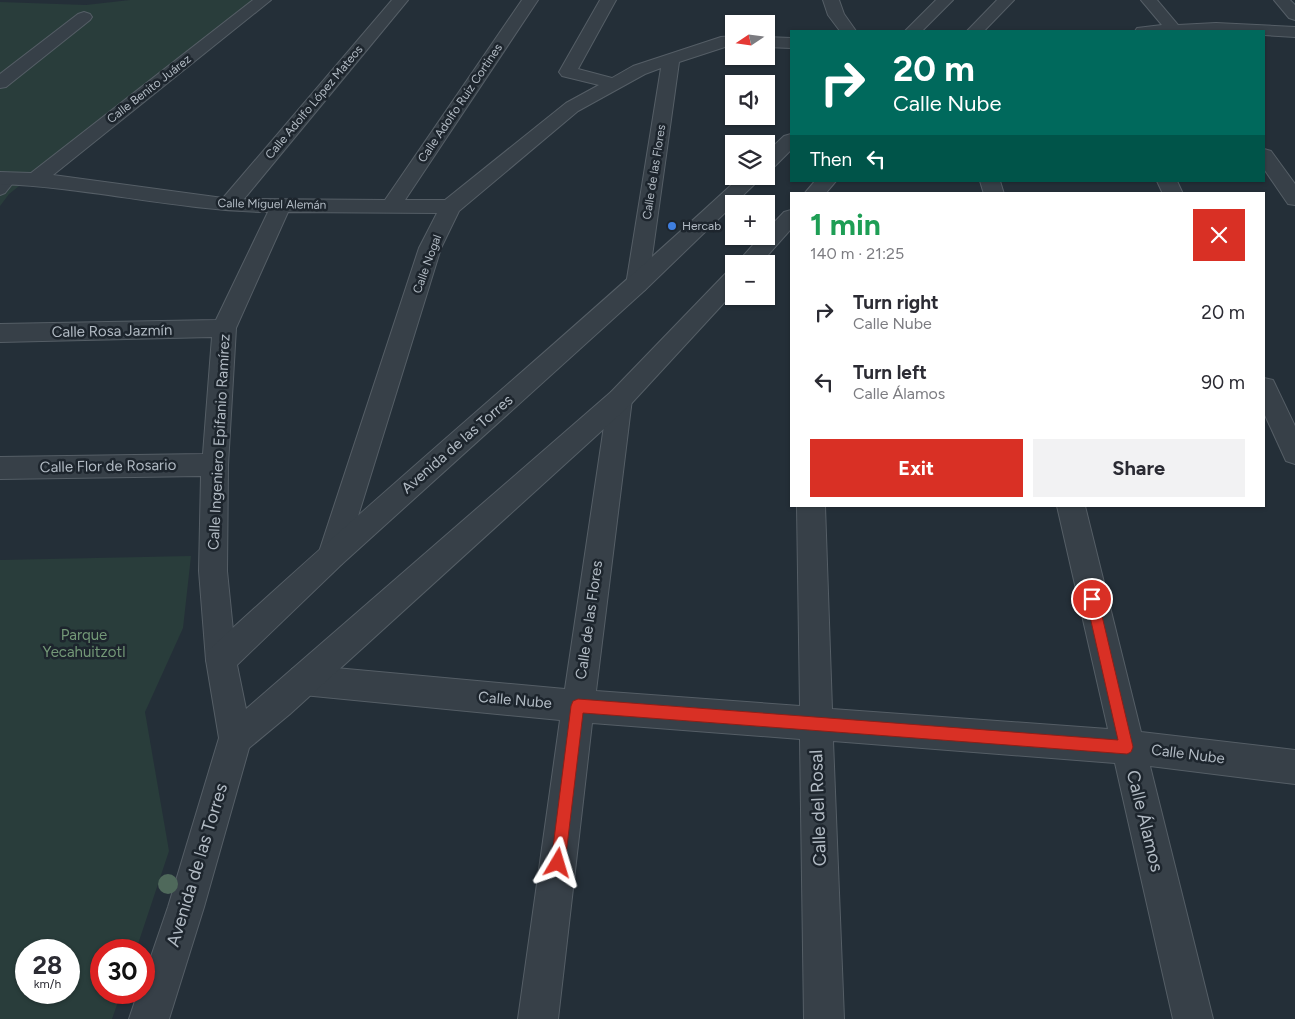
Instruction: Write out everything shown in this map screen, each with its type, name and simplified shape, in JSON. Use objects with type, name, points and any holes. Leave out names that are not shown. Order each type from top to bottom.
[{"type":"street","name":"Calle Benito Juárez","points":[[36,179],[262,0]]},
{"type":"street","name":"Calle Adolfo López Mateos","points":[[228,205],[400,0]]},
{"type":"street","name":"Calle Adolfo Ruiz Cortines","points":[[390,206],[530,0]]},
{"type":"street","points":[[608,0],[568,72],[613,83]]},
{"type":"street","points":[[831,0],[836,14],[847,30]]},
{"type":"street","points":[[914,30],[945,0]]},
{"type":"street","points":[[976,30],[1006,0]]},
{"type":"street","points":[[1149,0],[1174,30],[1216,28],[1256,30]]},
{"type":"street","points":[[1282,0],[1295,15]]},
{"type":"street","points":[[0,82],[84,17]]},
{"type":"street","points":[[1265,30],[1295,32]]},
{"type":"street","name":"Calle Nogal","points":[[332,554],[430,248],[450,207],[572,107],[640,70],[725,42]]},
{"type":"street","points":[[775,42],[790,43]]},
{"type":"street","name":"Calle de las Flores","points":[[637,285],[671,60]]},
{"type":"street","points":[[775,155],[790,141]]},
{"type":"street","points":[[1265,156],[1295,199]]},
{"type":"street","name":"Calle Miguel Alemán","points":[[4,182],[36,179],[228,205],[450,207]]},
{"type":"street","points":[[816,192],[825,182]]},
{"type":"street","name":"Avenida de las Torres","points":[[149,1019],[186,907],[234,738],[222,660],[332,554],[637,285],[743,185]]},
{"type":"street","name":"Calle Ingeniero Epifanio Ramírez","points":[[222,660],[213,571],[215,464],[224,328],[281,205]]},
{"type":"street","points":[[755,255],[790,218]]},
{"type":"street","points":[[234,738],[303,680],[620,399],[725,288]]},
{"type":"street","name":"Calle Rosa Jazmín","points":[[0,333],[224,328]]},
{"type":"street","points":[[1265,390],[1295,454]]},
{"type":"street","name":"Calle de las Flores","points":[[538,1019],[620,399]]},
{"type":"street","name":"Calle Flor de Rosario","points":[[0,468],[215,464]]},
{"type":"street","name":"Calle del Rosal","points":[[811,507],[824,1019]]},
{"type":"street","name":"Calle Álamos","points":[[1071,507],[1193,1019]]},
{"type":"street","name":"Calle Nube","points":[[303,680],[578,706],[1127,747],[1295,767]]},
{"type":"green space","points":[[130,0],[254,0],[9,194],[0,206],[0,2],[86,5]]},
{"type":"green space","name":"Parque Yecahuitzotl","points":[[191,556],[183,628],[145,712],[169,851],[140,939],[90,939],[90,1004],[117,1004],[112,1019],[0,1019],[0,560]]},
{"type":"place","name":"Hercab","points":[[672,226]]},
{"type":"route","points":[[558,863],[578,706],[1127,747],[1092,599]]}]
